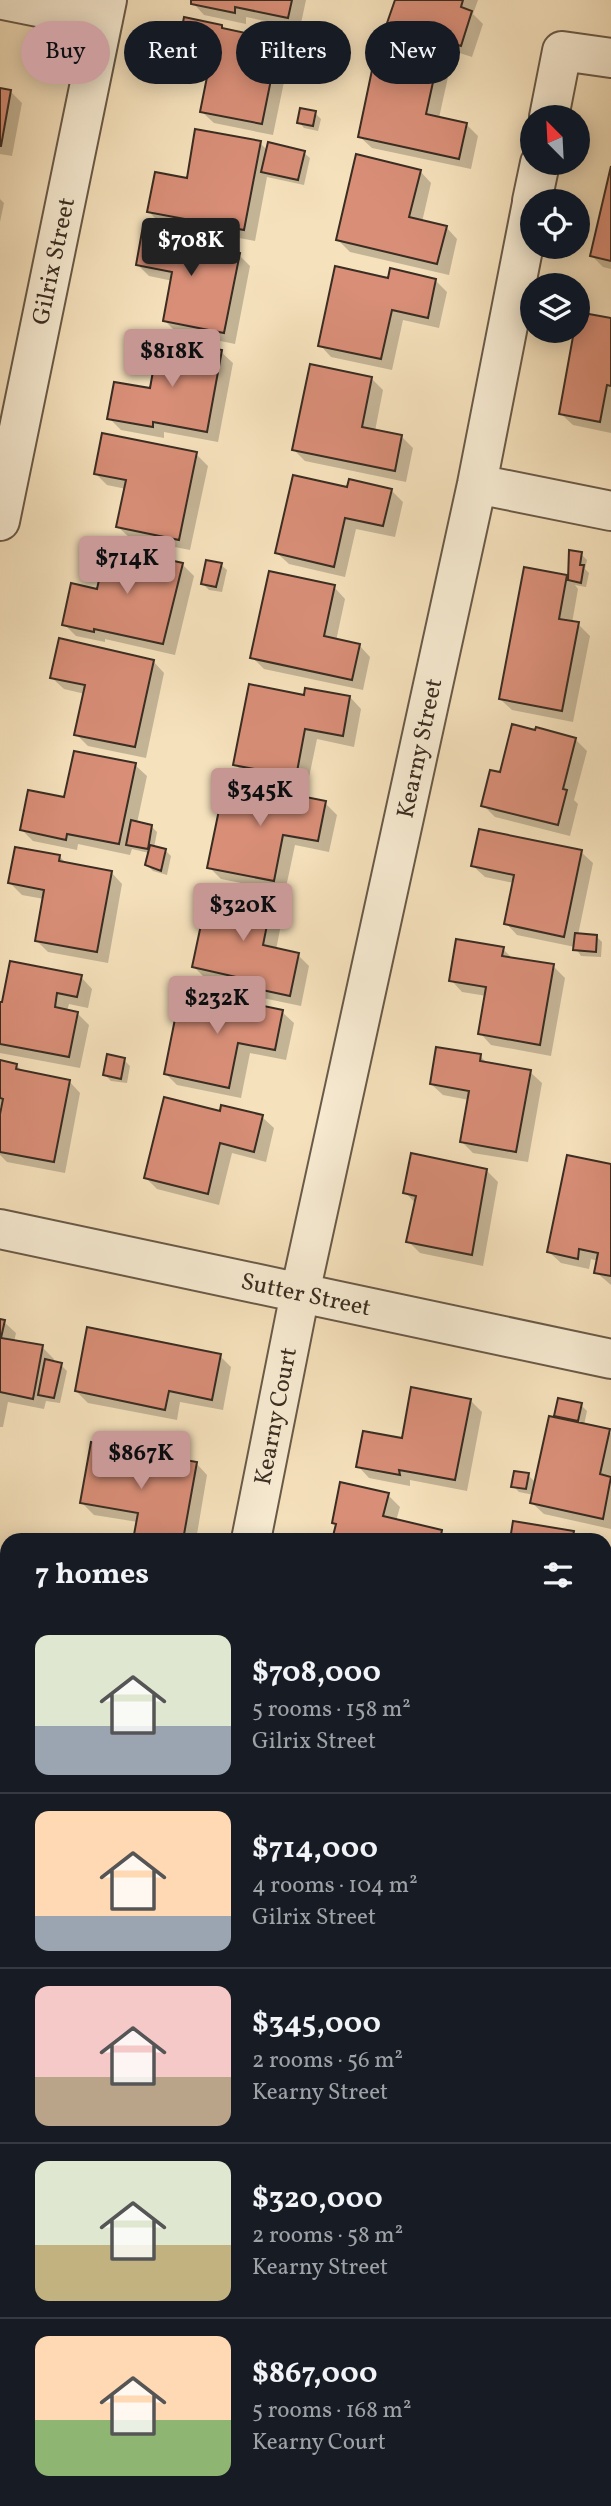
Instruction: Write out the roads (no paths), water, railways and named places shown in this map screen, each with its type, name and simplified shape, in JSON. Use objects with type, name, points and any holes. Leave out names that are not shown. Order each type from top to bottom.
[{"type":"street","points":[[3,0],[105,10]]},
{"type":"street","name":"Gilrix Street","points":[[0,521],[105,10]]},
{"type":"street","points":[[551,105],[562,51],[611,58]]},
{"type":"street","name":"Kearny Street","points":[[300,1293],[477,484],[521,259]]},
{"type":"street","points":[[477,484],[611,511]]},
{"type":"street","name":"Sutter Street","points":[[0,1229],[611,1359]]},
{"type":"street","name":"Kearny Court","points":[[252,1533],[300,1293]]}]
